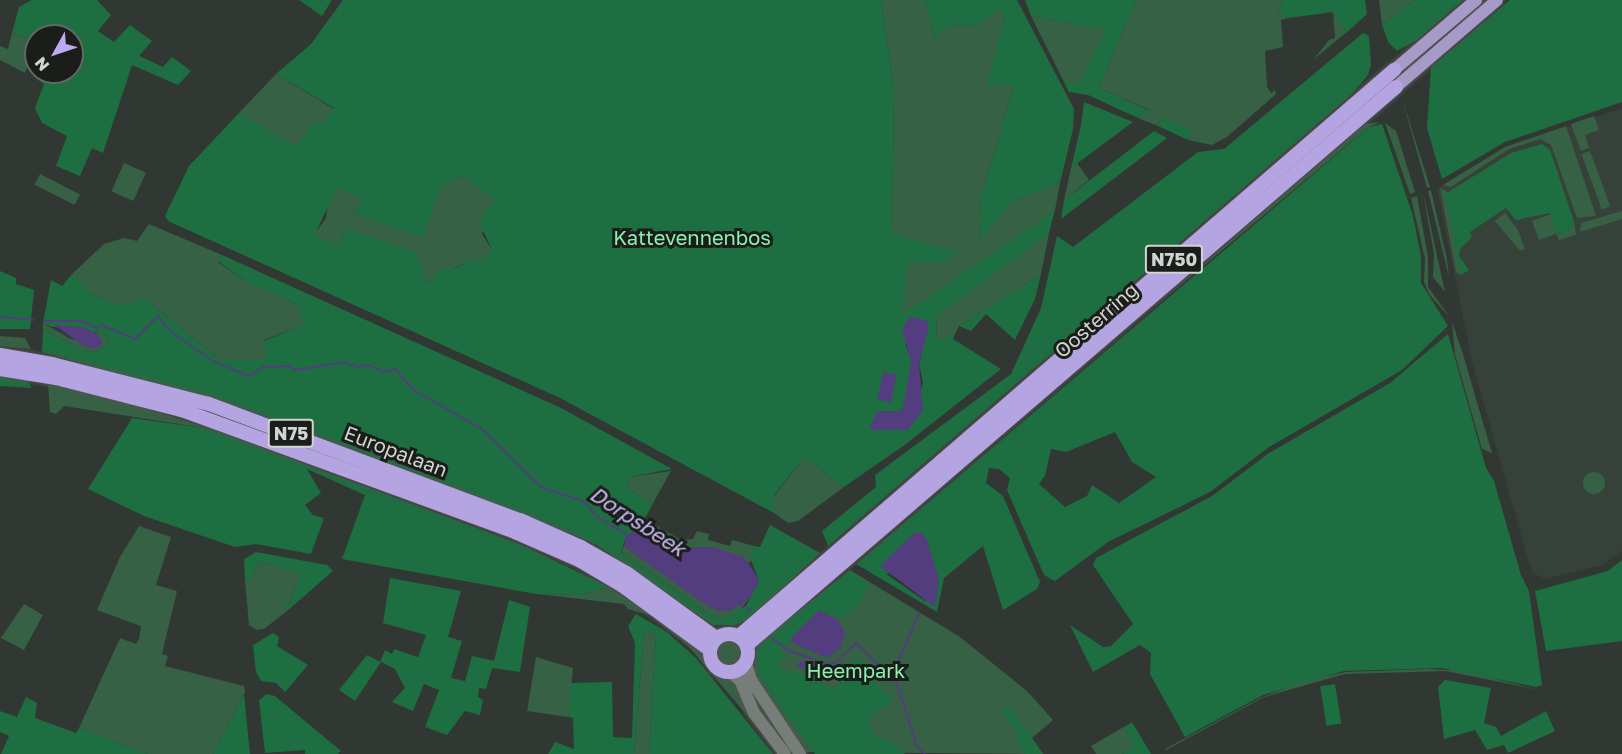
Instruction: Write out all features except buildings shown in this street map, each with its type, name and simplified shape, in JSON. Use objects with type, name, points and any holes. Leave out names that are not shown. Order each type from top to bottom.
[{"type":"highway","name":"Oosterring","points":[[743,641],[825,570],[845,544],[1394,70]]},
{"type":"highway","name":"Oosterring","points":[[743,641],[765,613],[825,570],[858,550],[1396,87]]},
{"type":"highway","name":"Europalaan","points":[[0,355],[24,358],[53,371],[242,430],[515,532],[579,560],[713,644]]},
{"type":"highway","name":"Europalaan","points":[[0,369],[25,373],[53,371],[150,387],[259,421],[520,520],[581,547],[628,574],[693,622],[713,644],[715,666],[730,672]]},
{"type":"highway","points":[[693,622],[731,629],[765,613]]},
{"type":"highway","points":[[713,644],[728,634],[743,641],[746,663],[730,672]]},
{"type":"main road","name":"Oosterring","points":[[1394,70],[1476,0]]},
{"type":"main road","name":"Oosterring","points":[[1396,87],[1497,0]]},
{"type":"main road","points":[[746,663],[751,680],[800,754]]},
{"type":"main road","name":"Europalaan","points":[[730,672],[744,686],[754,713],[785,754]]},
{"type":"shaded area","points":[[1622,108],[1622,551],[1602,565],[1545,579],[1533,573],[1527,556],[1472,361],[1437,189],[1505,147]]},
{"type":"shaded area","points":[[910,317],[926,320],[929,327],[919,363],[923,410],[908,430],[874,430],[869,428],[877,412],[899,411],[903,408],[911,361],[902,329]]},
{"type":"shaded area","points":[[53,324],[86,328],[102,341],[101,346],[94,349],[82,345]]},
{"type":"shaded area","points":[[883,372],[897,375],[891,402],[877,399]]},
{"type":"shaded area","points":[[641,526],[689,548],[713,547],[745,558],[759,580],[750,598],[728,611],[718,611],[703,603],[624,546],[626,537]]},
{"type":"shaded area","points":[[914,533],[922,533],[927,540],[939,580],[935,607],[880,566]]},
{"type":"shaded area","points":[[819,610],[838,620],[845,633],[840,648],[827,658],[793,643],[791,638]]},
{"type":"shaded area","points":[[800,660],[821,670],[841,663],[844,668],[833,679],[797,666]]},
{"type":"green space","points":[[32,0],[97,0],[111,15],[98,31],[114,42],[130,25],[152,41],[139,56],[163,67],[172,57],[191,71],[178,85],[132,65],[103,153],[92,148],[80,176],[56,166],[67,136],[42,123],[35,108],[44,84],[84,84],[84,24],[24,24],[24,37],[12,33],[19,7]]},
{"type":"green space","points":[[299,0],[332,0],[322,16]]},
{"type":"green space","name":"Kattevennenbos","points":[[343,0],[881,0],[894,90],[892,234],[960,252],[937,263],[907,262],[902,315],[1055,210],[1049,233],[937,316],[936,341],[955,334],[953,339],[1001,369],[906,444],[844,487],[804,457],[774,495],[774,513],[560,398],[168,221],[165,216],[189,166],[239,113],[296,146],[316,121],[323,124],[334,108],[276,74],[311,44]],"holes":[[[458,177],[468,179],[495,200],[478,220],[492,250],[481,261],[468,261],[455,269],[443,267],[431,282],[424,280],[417,252],[345,229],[339,244],[314,236],[337,188],[362,199],[353,214],[423,237],[440,188]],[[905,343],[922,353],[919,363],[923,383],[908,430],[877,412],[899,411],[903,408],[912,362]]]},
{"type":"green space","points":[[881,0],[925,0],[935,37],[950,26],[977,25],[998,10],[1005,16],[988,85],[1014,84],[981,198],[979,240],[1013,201],[1060,183],[1055,210],[901,316],[900,291],[907,261],[937,263],[959,252],[892,234],[894,90]]},
{"type":"green space","points":[[925,0],[1017,0],[1074,109],[1073,129],[1060,183],[1013,201],[979,241],[981,198],[1014,84],[987,86],[1005,16],[998,10],[977,25],[950,26],[935,37]]},
{"type":"green space","points":[[1025,0],[1136,0],[1099,88],[1150,111],[1138,118],[1088,95],[1069,92],[1063,80],[1079,84],[1105,30],[1031,16]]},
{"type":"green space","points":[[1136,0],[1284,0],[1278,12],[1289,18],[1281,20],[1283,47],[1265,51],[1267,87],[1271,93],[1275,90],[1276,94],[1227,137],[1212,145],[1188,140],[1190,129],[1166,118],[1156,125],[1138,118],[1149,110],[1099,88]]},
{"type":"green space","points":[[1284,0],[1365,0],[1367,14],[1347,32],[1333,12],[1289,18],[1278,12]]},
{"type":"green space","points":[[1379,0],[1415,0],[1382,25]]},
{"type":"green space","points":[[1415,0],[1463,0],[1417,40],[1397,51],[1388,42],[1382,25]]},
{"type":"green space","points":[[1510,0],[1622,0],[1622,102],[1505,142],[1442,179],[1427,128],[1431,67]]},
{"type":"green space","points":[[1333,12],[1347,32],[1314,59],[1329,40],[1335,38]]},
{"type":"green space","points":[[1031,16],[1106,30],[1079,85],[1063,80]]},
{"type":"green space","points":[[12,33],[24,37],[24,72],[0,60],[0,46],[8,49]]},
{"type":"green space","points":[[1363,33],[1369,36],[1371,64],[1368,75],[1352,94],[828,546],[822,531],[876,487],[875,475],[1011,374],[1041,308],[1057,236],[1073,247],[1198,152],[1224,149]]},
{"type":"green space","points":[[276,74],[334,109],[323,124],[316,122],[296,146],[239,113]]},
{"type":"green space","points":[[1402,98],[1430,187],[1427,188]]},
{"type":"green space","points":[[1084,102],[1133,122],[1071,168],[1081,125]]},
{"type":"green space","points":[[1594,116],[1599,130],[1585,135],[1589,148],[1581,151],[1571,124]]},
{"type":"green space","points":[[1166,118],[1191,129],[1188,140],[1156,125]]},
{"type":"green space","points":[[1381,122],[1369,127],[1148,312],[1365,124]]},
{"type":"green space","points":[[1385,123],[1396,131],[1415,192],[1410,194]]},
{"type":"green space","points":[[1382,124],[1413,216],[1421,256],[1421,283],[1448,326],[1402,370],[1269,447],[1210,492],[1108,542],[1055,581],[1044,575],[1007,490],[1010,478],[999,469],[989,468],[986,483],[1003,496],[1040,582],[1037,589],[1003,610],[983,546],[944,578],[937,612],[856,564],[1369,127]],"holes":[[[1115,432],[1132,462],[1156,477],[1119,503],[1092,485],[1087,496],[1065,507],[1039,484],[1045,476],[1051,449],[1066,452]],[[930,556],[939,580],[936,596],[925,601],[886,574]]]},
{"type":"green space","points":[[1566,126],[1596,216],[1577,218],[1551,145],[1541,139],[1509,149],[1451,187],[1443,185],[1505,147]]},
{"type":"green space","points":[[1154,131],[1167,138],[1061,219],[1064,200]]},
{"type":"green space","points":[[1542,144],[1550,150],[1574,221],[1568,231],[1557,234],[1550,213],[1516,220],[1506,208],[1470,232],[1472,237],[1460,249],[1459,256],[1469,270],[1461,275],[1445,194],[1511,153]]},
{"type":"green space","points":[[1590,151],[1610,206],[1602,210],[1582,154]]},
{"type":"green space","points":[[124,163],[146,173],[133,201],[111,191]]},
{"type":"green space","points":[[1077,163],[1089,180],[1064,200],[1071,168]]},
{"type":"green space","points":[[40,174],[80,194],[75,205],[35,185]]},
{"type":"green space","points":[[458,177],[468,179],[495,200],[482,234],[492,250],[482,261],[468,261],[431,282],[424,280],[419,266],[345,229],[339,244],[313,236],[326,218],[329,197],[337,188],[362,199],[353,214],[423,236],[440,188]]},
{"type":"green space","points":[[1440,188],[1448,192],[1461,275],[1456,272]]},
{"type":"green space","points":[[1431,190],[1447,259],[1449,277],[1428,191]]},
{"type":"green space","points":[[1423,193],[1445,292],[1433,277],[1434,254]]},
{"type":"green space","points":[[1417,196],[1428,257],[1428,287],[1451,319],[1429,294],[1424,282],[1425,259],[1411,198]]},
{"type":"green space","points":[[1622,211],[1622,219],[1580,232],[1581,223]]},
{"type":"green space","points":[[1505,213],[1518,230],[1525,249],[1520,251],[1495,221]]},
{"type":"green space","points":[[1551,214],[1557,234],[1568,231],[1574,221],[1576,235],[1559,240],[1556,234],[1539,240],[1532,221]]},
{"type":"green space","points":[[149,224],[222,255],[218,262],[250,284],[299,305],[304,325],[264,340],[267,360],[220,360],[144,298],[120,305],[89,293],[78,284],[72,274],[104,244],[124,238],[137,241]]},
{"type":"green space","points":[[1049,233],[1041,274],[959,326],[955,334],[936,341],[937,315]]},
{"type":"green space","points":[[222,255],[561,408],[672,469],[629,477],[628,488],[652,505],[641,526],[626,537],[621,552],[710,615],[723,619],[746,606],[759,580],[750,558],[754,546],[760,547],[770,525],[820,553],[748,620],[734,625],[713,625],[597,545],[574,535],[248,410],[42,352],[43,329],[82,350],[98,352],[108,343],[106,335],[98,331],[91,334],[86,328],[52,327],[43,323],[51,280],[62,286],[72,274],[89,293],[120,305],[144,298],[220,360],[266,360],[264,341],[303,325],[299,305],[250,284],[218,261]]},
{"type":"green space","points":[[0,271],[16,278],[16,284],[34,290],[30,329],[0,329]]},
{"type":"green space","points":[[1041,274],[1035,299],[1015,340],[986,314],[971,331],[959,326]]},
{"type":"green space","points":[[1452,322],[1492,453],[1482,449],[1455,355]]},
{"type":"green space","points":[[43,323],[71,339],[102,342],[95,333],[98,331],[106,335],[108,343],[98,352],[82,350],[43,329]]},
{"type":"green space","points":[[1448,334],[1486,468],[1494,481],[1521,575],[1529,591],[1542,685],[1536,687],[1442,668],[1344,671],[1263,695],[1185,737],[1150,674],[1151,653],[1140,645],[1093,672],[1070,625],[1103,647],[1111,646],[1133,624],[1093,565],[1096,558],[1212,496],[1269,453],[1390,383]]},
{"type":"green space","points":[[0,336],[25,338],[31,349],[0,346]]},
{"type":"green space","points":[[0,375],[28,381],[32,388],[0,386]]},
{"type":"green space","points":[[48,384],[121,401],[211,429],[64,406],[56,414],[50,412]]},
{"type":"green space","points":[[132,418],[211,429],[522,545],[609,587],[580,595],[536,594],[342,559],[365,495],[307,469],[321,493],[305,505],[313,515],[324,518],[311,554],[256,544],[235,547],[144,516],[88,489]]},
{"type":"green space","points":[[804,457],[844,487],[798,521],[788,523],[774,513],[774,496]]},
{"type":"green space","points":[[671,471],[652,505],[628,488],[629,477]]},
{"type":"green space","points":[[1594,472],[1602,475],[1605,483],[1602,491],[1594,494],[1586,491],[1583,483],[1586,475]]},
{"type":"green space","points":[[645,519],[681,540],[693,539],[697,531],[709,534],[708,540],[730,546],[732,540],[754,546],[750,563],[713,547],[689,548],[641,526]]},
{"type":"green space","points":[[139,526],[171,537],[156,585],[177,591],[162,654],[168,656],[165,666],[244,686],[245,692],[213,754],[147,754],[79,728],[120,638],[136,644],[139,639],[141,626],[97,610],[120,557]]},
{"type":"green space","points":[[624,546],[718,611],[728,611],[750,598],[736,614],[723,619],[710,615],[621,552]]},
{"type":"green space","points":[[256,552],[327,565],[333,571],[287,611],[285,603],[290,604],[301,573],[258,561],[252,578],[245,580],[244,559]]},
{"type":"green space","points":[[1622,560],[1622,641],[1546,651],[1535,591],[1608,571]]},
{"type":"green space","points":[[258,561],[301,573],[290,604],[286,603],[287,611],[264,629],[257,630],[249,625],[245,580],[252,578]]},
{"type":"green space","name":"Heempark","points":[[850,570],[960,637],[1027,691],[1053,720],[1032,738],[1043,754],[805,752],[753,677],[757,647]]},
{"type":"green space","points":[[850,570],[869,585],[857,606],[840,618],[819,610],[785,646],[773,638],[770,634]]},
{"type":"green space","points":[[390,578],[461,591],[448,637],[462,641],[451,678],[465,681],[472,656],[494,661],[509,600],[530,607],[520,672],[492,668],[486,689],[479,688],[478,697],[483,700],[480,715],[465,711],[447,735],[425,727],[439,690],[424,684],[413,711],[392,702],[405,688],[395,669],[381,662],[355,701],[339,690],[367,655],[380,662],[385,650],[392,654],[394,649],[418,657],[426,635],[383,623]]},
{"type":"green space","points":[[609,587],[653,616],[628,609],[624,604],[537,594],[580,595]]},
{"type":"green space","points":[[24,604],[43,615],[24,650],[1,638]]},
{"type":"green space","points":[[636,614],[667,632],[696,658],[773,754],[649,754],[656,634],[644,631],[634,754],[548,754],[555,742],[574,749],[573,718],[568,717],[571,683],[612,682],[613,737],[632,738],[635,643],[628,626]]},
{"type":"green space","points":[[655,615],[704,653],[717,675],[734,679],[780,754],[689,647],[655,619]]},
{"type":"green space","points":[[644,631],[656,634],[649,754],[634,754]]},
{"type":"green space","points":[[273,633],[279,637],[277,646],[308,665],[285,692],[276,683],[261,681],[256,672],[253,645]]},
{"type":"green space","points":[[767,636],[783,648],[780,651],[784,655],[776,668],[804,675],[835,691],[854,660],[864,660],[873,681],[888,696],[894,694],[888,706],[875,711],[869,719],[873,736],[888,740],[905,754],[815,754],[759,679],[757,647]]},
{"type":"green space","points":[[731,640],[740,644],[744,653],[740,662],[731,666],[722,662],[718,653],[722,644]]},
{"type":"green space","points":[[536,657],[573,668],[568,717],[527,711]]},
{"type":"green space","points":[[1452,670],[1476,674],[1539,690],[1446,671],[1345,674],[1264,697],[1165,749],[1262,697],[1309,680],[1346,672]]},
{"type":"green space","points":[[1445,680],[1491,688],[1484,723],[1496,727],[1501,736],[1546,711],[1555,731],[1508,753],[1504,745],[1487,750],[1475,730],[1444,739],[1438,687]]},
{"type":"green space","points":[[1335,684],[1341,724],[1326,726],[1320,686]]},
{"type":"green space","points":[[244,694],[250,754],[213,754]]},
{"type":"green space","points":[[267,694],[275,696],[341,751],[338,754],[305,754],[305,750],[265,753],[259,700]]},
{"type":"green space","points":[[26,697],[37,703],[35,718],[76,733],[79,728],[147,754],[1,754],[9,736],[0,732],[0,711],[17,717]]},
{"type":"green space","points":[[1008,706],[1043,754],[1025,754],[1016,739],[1017,731],[1001,710]]},
{"type":"green space","points":[[1132,722],[1151,754],[1122,754],[1135,748],[1124,727]]},
{"type":"green space","points":[[1124,727],[1136,748],[1122,754],[1096,754],[1091,746]]},
{"type":"waterway","name":"Dorpsbeek","points":[[44,321],[82,321],[97,328],[101,325],[135,339],[158,316],[170,331],[213,361],[249,376],[263,367],[287,366],[296,370],[344,362],[357,367],[368,365],[383,372],[395,369],[416,392],[481,428],[542,488],[583,501],[599,518],[629,536]]},
{"type":"waterway","name":"Dorpsbeek","points":[[0,317],[33,320]]},
{"type":"waterway","name":"Dorpsbeek","points":[[738,603],[750,610]]},
{"type":"waterway","points":[[892,674],[919,614]]},
{"type":"waterway","name":"Dorpsbeek","points":[[773,639],[788,650],[826,664],[834,663],[856,643],[896,681],[917,746],[925,754]]}]
